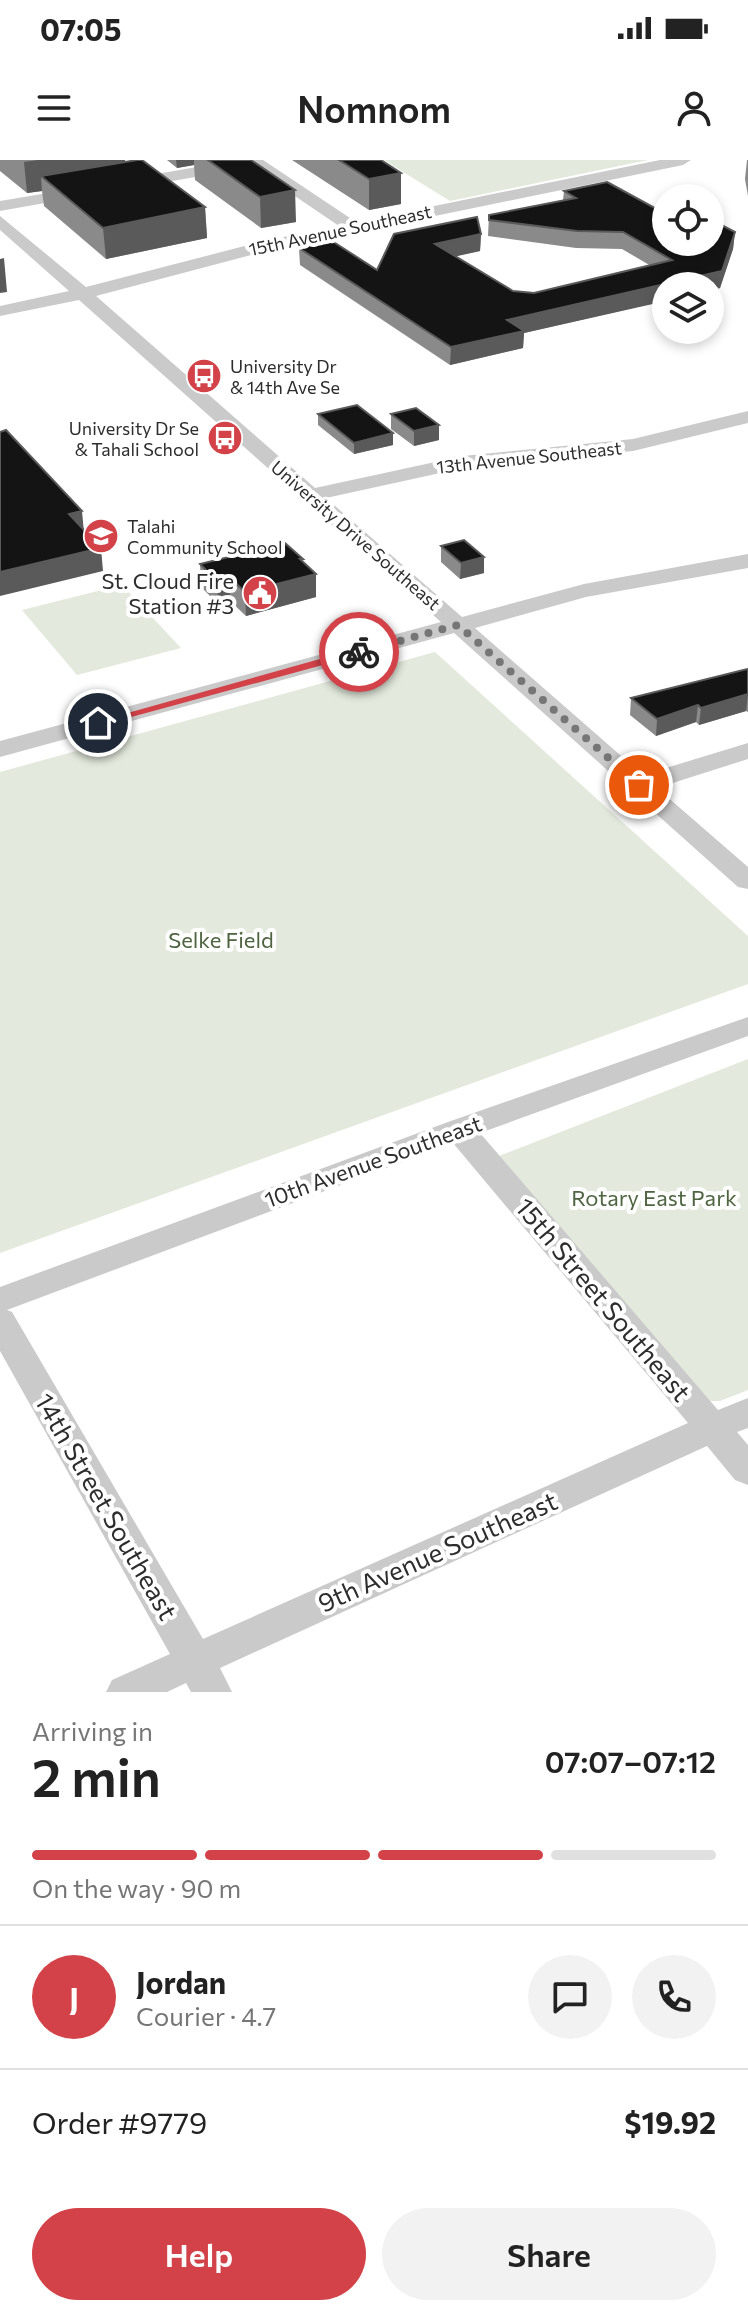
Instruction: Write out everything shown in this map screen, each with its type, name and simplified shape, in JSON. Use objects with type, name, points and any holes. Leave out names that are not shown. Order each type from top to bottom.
[{"type":"street","name":"15th Avenue Southeast","points":[[0,311],[84,294],[216,257],[683,160]]},
{"type":"street","points":[[0,206],[253,161],[352,227]]},
{"type":"street","name":"University Drive Southeast","points":[[2,225],[748,881]]},
{"type":"street","name":"13th Avenue Southeast","points":[[310,495],[463,462],[633,445],[748,417]]},
{"type":"street","points":[[0,749],[617,583],[748,561]]},
{"type":"street","points":[[639,785],[748,751]]},
{"type":"street","name":"10th Avenue Southeast","points":[[0,1300],[459,1129],[748,1026]]},
{"type":"street","name":"15th Street Southeast","points":[[459,1129],[748,1470]]},
{"type":"street","name":"14th Street Southeast","points":[[0,1321],[203,1676]]},
{"type":"street","name":"9th Avenue Southeast","points":[[126,1692],[203,1676],[748,1412]]},
{"type":"green space","points":[[384,160],[648,160],[450,201]]},
{"type":"green space","points":[[122,585],[181,648],[77,675],[22,610]]},
{"type":"green space","name":"Selke Field","points":[[435,652],[748,936],[748,984],[0,1253],[0,772]]},
{"type":"green space","name":"Rotary East Park","points":[[748,1059],[748,1390],[720,1401],[710,1401],[499,1156]]},
{"type":"building","points":[[142,160],[205,207],[103,228],[41,176]]},
{"type":"building","points":[[208,160],[251,160],[295,190],[260,197]]},
{"type":"building","points":[[339,160],[381,160],[401,173],[369,179]]},
{"type":"building","points":[[607,182],[652,206],[652,249],[623,232],[577,231],[489,220],[489,215],[576,198],[564,191]]},
{"type":"building","points":[[477,217],[481,234],[435,244],[513,291],[534,293],[672,260],[665,256],[724,256],[724,226],[735,232],[722,271],[652,272],[652,287],[507,320],[524,331],[451,347],[299,248],[332,241],[377,270],[394,234]]},
{"type":"building","points":[[357,405],[393,433],[354,443],[318,414]]},
{"type":"building","points":[[416,408],[439,425],[414,431],[391,414]]},
{"type":"building","name":"Talahi Community School","points":[[6,430],[82,511],[69,514],[101,548],[0,572],[0,432]]},
{"type":"building","points":[[464,540],[484,557],[461,563],[441,546]]},
{"type":"building","points":[[285,543],[316,574],[245,592],[229,577],[217,581],[200,564]]},
{"type":"building","points":[[747,669],[748,694],[701,708],[698,705],[657,719],[631,698]]},
{"type":"way so far","points":[[359,652],[458,625],[639,785]]},
{"type":"place","name":"University Dr & 14th Ave Se","points":[[204,376]]},
{"type":"place","name":"University Dr Se & Tahali School","points":[[225,438]]},
{"type":"place","name":"Talahi Community School","points":[[101,536]]},
{"type":"place","name":"St. Cloud Fire Station #3","points":[[260,593]]},
{"type":"route","points":[[98,723],[359,652]]}]
